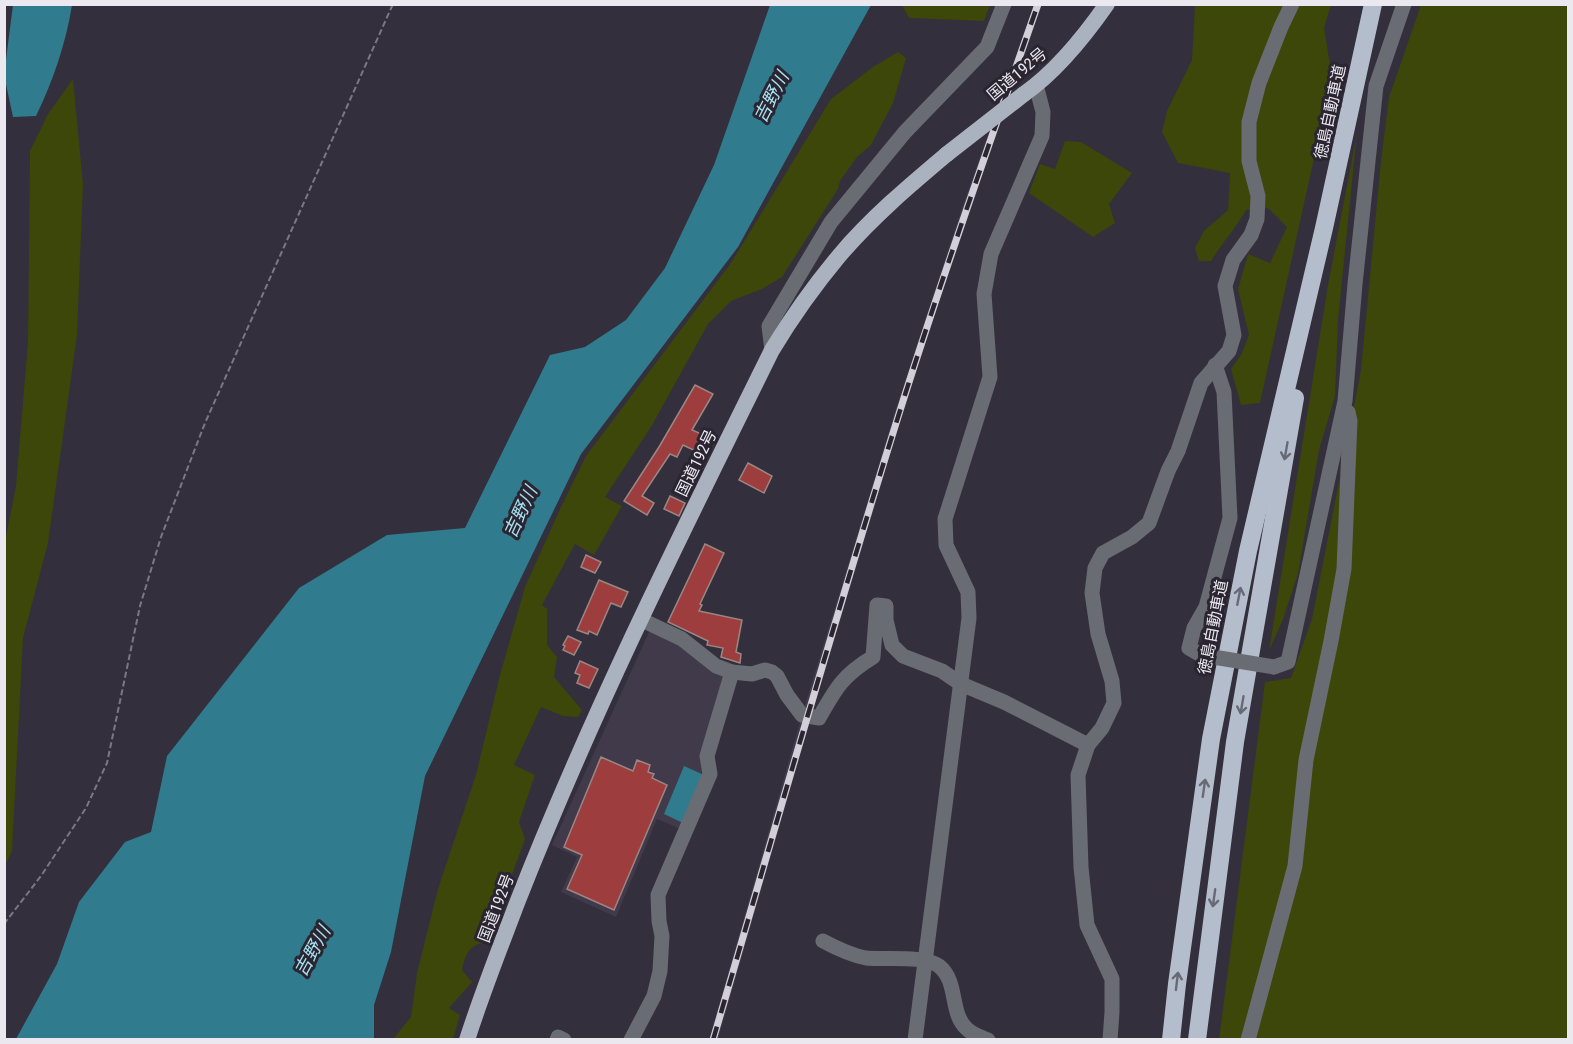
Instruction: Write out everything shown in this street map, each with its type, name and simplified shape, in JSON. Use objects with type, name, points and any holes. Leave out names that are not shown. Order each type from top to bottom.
[{"type":"highway","name":"国道192号","points":[[467,1040],[534,859],[593,720],[772,350],[804,300],[840,254],[898,196],[1030,89],[1066,56],[1107,4]]},
{"type":"highway","name":"徳島自動車道","points":[[1171,1040],[1211,739],[1248,550],[1324,228],[1373,4]]},
{"type":"highway","name":"徳島自動車道","points":[[1197,1040],[1235,742],[1324,228]]},
{"type":"street","points":[[772,350],[769,326],[831,222],[883,157],[987,47],[1004,4]]},
{"type":"street","points":[[1110,1040],[1112,979],[1087,925],[1081,867],[1078,775],[1088,745],[1102,728],[1114,703],[1112,681],[1098,634],[1092,593],[1095,568],[1103,553],[1132,537],[1149,524],[1168,471],[1178,451],[1201,383],[1228,351],[1234,335],[1225,286],[1233,260],[1251,236],[1257,219],[1258,196],[1249,160],[1249,122],[1259,83],[1292,4]]},
{"type":"street","points":[[1215,365],[1224,392],[1230,518],[1206,607],[1194,628],[1189,648],[1201,655],[1274,667],[1288,662],[1345,400],[1376,86],[1404,4]]},
{"type":"street","points":[[915,1040],[969,618],[968,592],[946,545],[945,519],[990,377],[984,294],[991,254],[1042,136],[1043,112],[1030,89]]},
{"type":"street","points":[[1248,1040],[1295,866],[1306,759],[1344,568],[1350,421],[1345,400]]},
{"type":"street","points":[[642,620],[682,639],[716,666],[732,672],[752,674],[765,670],[772,672],[777,676],[787,695],[802,715],[819,718],[837,686],[853,669],[873,657],[877,605],[886,606],[886,620],[892,645],[903,656],[942,671],[961,684],[1004,702],[1088,745]]},
{"type":"street","points":[[631,1040],[654,996],[660,971],[662,936],[658,895],[710,774],[707,756],[732,672]]},
{"type":"street","points":[[822,941],[846,953],[865,958],[924,961],[939,966],[950,981],[959,1018],[967,1030],[988,1040]]},
{"type":"street","points":[[557,1040],[558,1037],[564,1040]]},
{"type":"path","points":[[4,924],[41,876],[86,808],[107,763],[140,606],[165,527],[205,423],[393,4]]},
{"type":"shaded area","points":[[1034,5],[1042,5],[969,209],[901,418],[811,717],[718,1039],[709,1040],[802,715],[894,415],[962,208]]},
{"type":"shaded area","points":[[650,630],[682,646],[726,679],[705,777],[683,830],[657,819],[616,917],[561,892],[577,857],[552,845]]},
{"type":"green space","points":[[902,5],[990,5],[984,21],[909,18]]},
{"type":"green space","points":[[1195,5],[1331,5],[1324,28],[1332,77],[1260,403],[1241,405],[1231,369],[1241,355],[1249,335],[1238,289],[1248,254],[1270,263],[1287,227],[1268,208],[1246,210],[1211,261],[1199,261],[1195,248],[1204,231],[1228,210],[1230,173],[1178,163],[1162,132],[1167,111],[1192,60]]},
{"type":"green space","points":[[1421,5],[1568,5],[1568,1039],[1219,1040],[1265,682],[1291,678],[1312,619],[1361,370],[1389,97]]},
{"type":"green space","points":[[898,52],[906,58],[893,103],[871,145],[857,157],[840,181],[838,189],[782,277],[762,289],[731,301],[708,324],[651,427],[605,497],[622,506],[594,555],[575,544],[542,605],[547,609],[547,645],[557,657],[554,677],[582,710],[578,717],[563,716],[541,707],[514,765],[535,775],[519,822],[525,839],[488,941],[472,948],[465,959],[462,970],[472,982],[449,1008],[460,1015],[453,1039],[393,1039],[411,1017],[417,973],[438,889],[476,775],[500,675],[525,587],[586,456],[731,263],[831,99],[873,67]]},
{"type":"green space","points":[[73,79],[83,185],[77,335],[48,543],[23,638],[12,851],[5,865],[4,547],[16,486],[28,342],[30,151],[48,114]]},
{"type":"green space","points":[[1357,133],[1338,320],[1335,396],[1319,450],[1298,574],[1283,619],[1269,651],[1328,285]]},
{"type":"green space","points":[[1065,141],[1081,142],[1132,173],[1109,204],[1115,223],[1093,237],[1029,193],[1040,164],[1055,169]]},
{"type":"water","points":[[13,5],[72,5],[58,62],[36,116],[13,117],[4,75]]},
{"type":"water","name":"吉野川","points":[[770,5],[871,5],[738,247],[581,454],[425,776],[391,952],[374,1005],[374,1039],[16,1039],[57,964],[79,902],[125,842],[151,832],[167,756],[299,588],[387,535],[465,528],[550,355],[585,347],[626,320],[665,268],[714,165]]},
{"type":"water","points":[[684,766],[704,775],[683,823],[664,814]]},
{"type":"building","points":[[695,385],[713,394],[692,430],[713,439],[704,455],[683,445],[677,457],[670,454],[642,496],[654,503],[647,515],[624,501]]},
{"type":"building","points":[[748,463],[772,476],[764,493],[739,480]]},
{"type":"building","points":[[670,496],[685,503],[679,516],[664,509]]},
{"type":"building","points":[[705,544],[724,553],[700,604],[702,605],[699,611],[742,620],[736,652],[741,654],[740,663],[721,657],[723,648],[707,645],[708,641],[668,622]]},
{"type":"building","points":[[586,555],[601,562],[595,573],[581,567]]},
{"type":"building","points":[[599,580],[628,592],[621,607],[611,603],[597,635],[589,631],[588,634],[577,630]]},
{"type":"building","points":[[568,636],[581,642],[574,655],[563,650]]},
{"type":"building","points":[[580,661],[598,669],[589,688],[577,683],[580,675],[575,673]]},
{"type":"building","points":[[601,757],[633,771],[637,760],[650,765],[648,772],[654,774],[652,778],[667,785],[614,910],[567,889],[582,855],[564,847]]},
{"type":"railway","points":[[713,1040],[827,650],[914,365],[1038,4]]}]
